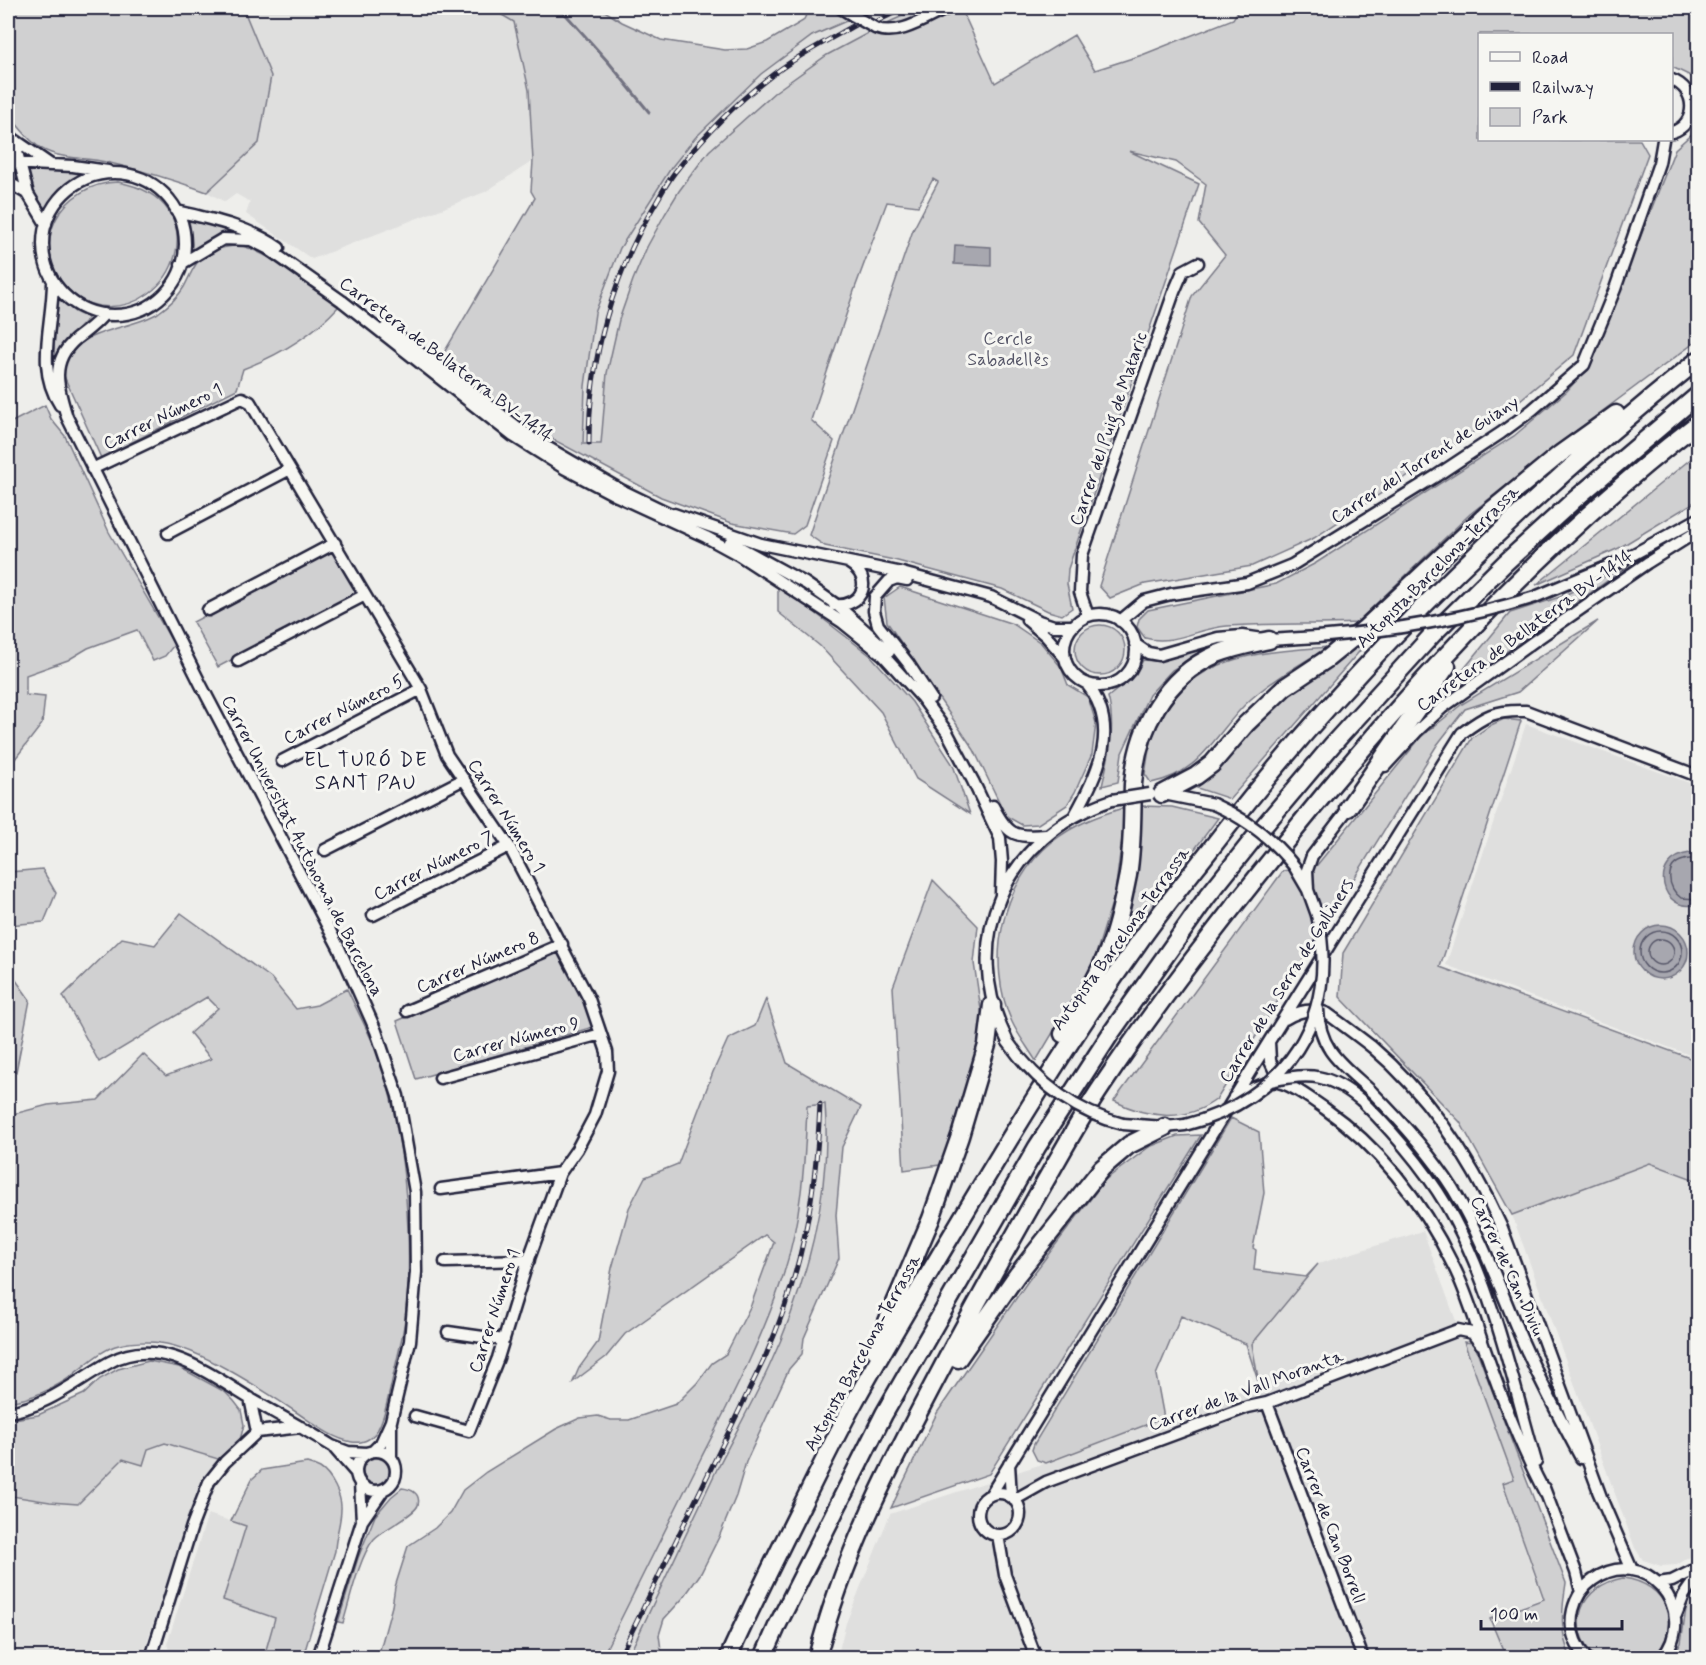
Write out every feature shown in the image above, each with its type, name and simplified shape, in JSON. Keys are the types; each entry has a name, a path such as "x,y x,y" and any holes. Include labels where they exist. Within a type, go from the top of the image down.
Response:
{"highway":[{"path":"1156,794 1196,776 1212,764 1259,711 1285,687 1327,659 1364,629 1462,536 1515,490 1648,389 1698,359"},
{"name":"Autopista Barcelona-Terrassa","path":"728,1658 748,1613 854,1402 1047,1077 1137,945 1188,877 1264,783 1352,680 1486,542 1631,414 1698,359"},
{"path":"763,1658 884,1414 1037,1147 1111,1033 1207,897 1333,744 1433,634 1505,563 1573,501 1698,395"},
{"path":"1348,808 1480,622 1514,584 1599,504 1698,423"},
{"path":"817,1658 850,1559 882,1483 987,1282 1077,1126 1189,962 1250,884 1347,767 1455,644 1480,622"},
{"path":"1047,1077 1058,1042 1100,969 1111,945 1128,872 1135,764 1146,725 1156,705 1177,680 1198,664 1217,654 1269,640"},
{"path":"854,1402 931,1219 960,1136 987,1045 992,1005"},
{"path":"913,1423 935,1396 969,1341 1003,1293 1102,1168 1129,1145 1165,1127"}],"street":[{"path":"841,8 875,28 883,31 896,31 948,8"},
{"path":"1673,81 1684,87 1690,96 1692,109 1690,117 1683,126 1673,131"},
{"path":"8,138 8,153"},
{"path":"8,138 17,152 28,194 46,224"},
{"path":"8,138 51,165"},
{"name":"Carrer del Torrent de Guiany","path":"1120,621 1144,601 1172,594 1247,583 1292,564 1436,476 1501,433 1532,410 1584,365 1615,289 1659,163 1664,141"},
{"path":"8,163 99,169 133,176 150,183 165,195 176,211 184,237 181,264 171,285 154,302 133,312 104,314 88,310 64,294 53,280 43,250 46,224 58,200 73,185 93,176 114,173"},
{"path":"8,182 28,194"},
{"name":"Carretera de Bellaterra BV-1414","path":"176,211 237,226 264,237 513,435 564,468 617,496 715,542 760,568 842,622 883,655 922,698 947,732 1004,835"},
{"name":"Carretera de Bellaterra BV-1414","path":"181,264 223,239 252,240 303,268"},
{"name":"Carrer del Puig de Mataric","path":"1088,616 1080,592 1082,555 1174,292 1183,271 1198,263"},
{"name":"Carrer Universitat Autònoma de Barcelona","path":"53,280 46,367 51,392 67,417 196,676 339,948 376,1031 398,1096 415,1192 416,1272 411,1341 391,1421 381,1443 370,1452"},
{"path":"344,299 533,439 621,490 666,511 761,544 844,560 896,577 990,602 1023,618 1046,636 1065,658"},
{"name":"Carrer Universitat Autònoma de Barcelona","path":"67,417 58,388 58,365 62,353 104,314"},
{"name":"Carrer Número 1","path":"92,470 242,398 250,402 421,689 447,755 510,846 589,999 601,1034 607,1052 608,1071 595,1115 577,1149 560,1173 529,1260 504,1341 469,1431 415,1416"},
{"path":"168,533 290,469"},
{"name":"Carretera de Bellaterra BV-1414","path":"666,511 757,555 805,583 838,606 893,656 931,698"},
{"name":"Carretera de Bellaterra BV-1414","path":"1135,644 1148,653 1159,655 1218,638 1250,636 1269,640 1372,632 1419,626 1470,615 1535,597 1621,561 1698,519"},
{"name":"Carretera de Bellaterra BV-1414","path":"1308,890 1307,870 1312,856 1348,808 1418,730 1442,708 1590,602 1698,531"},
{"name":"Carretera de Bellaterra BV-1414","path":"715,542 730,546 782,575 824,604 838,606"},
{"path":"208,610 335,543"},
{"path":"838,606 849,604 864,588 863,579 855,567 844,560"},
{"path":"896,577 991,597 1054,626 1073,626"},
{"name":"Carretera de Bellaterra BV-1414","path":"896,577 875,597 874,611 878,625 908,663 953,731 999,817 1004,835 1001,894"},
{"path":"238,661 365,595"},
{"path":"1075,815 1093,782 1103,750 1104,721 1101,705 1086,683 1068,668 1064,644 1073,626 1088,616 1098,614 1109,616 1128,628 1135,644 1132,664 1126,674 1105,686 1086,683"},
{"name":"Carrer Número 5","path":"282,761 421,689"},
{"name":"Carrer de la Serra de Galliners","path":"991,1494 1457,739 1480,719 1503,711 1526,711 1698,776"},
{"path":"325,850 464,779"},
{"path":"1156,794 1214,804 1251,823 1276,844 1294,866 1308,890 1317,915 1324,951 1318,1003 1303,1041 1276,1082 1226,1111 1185,1125 1165,1127 1123,1124 1090,1114 1045,1086 1008,1042 992,1005 987,979 990,927 1001,894 1019,863 1046,835 1075,815 1112,800 1156,794"},
{"path":"1004,835 1027,837 1046,835"},
{"name":"Carrer Número 7","path":"373,915 510,846"},
{"name":"Carrer Número 8","path":"407,1011 562,944"},
{"path":"1315,968 1318,994 1328,1014"},
{"name":"Carrer de Can Diviu","path":"1318,1003 1320,1031 1329,1050 1371,1090 1418,1141 1452,1187 1467,1213 1519,1334 1600,1497 1632,1570"},
{"path":"1282,1020 1294,1013 1308,1010 1328,1014"},
{"name":"Carrer de Can Diviu","path":"1328,1014 1372,1047 1415,1090 1437,1116 1471,1166 1502,1228 1600,1497"},
{"name":"Carrer Número 9","path":"440,1078 601,1034"},
{"path":"1269,1042 1270,1061 1276,1082"},
{"name":"Carrer de Can Diviu","path":"1234,1097 1271,1082 1297,1076 1325,1078 1345,1088 1362,1101 1411,1154 1454,1218 1472,1255 1502,1336 1545,1493"},
{"name":"Carrer de Can Diviu","path":"1276,1082 1314,1101 1348,1126 1377,1153 1411,1192 1426,1214 1454,1266 1514,1424 1545,1493 1576,1572 1581,1592"},
{"path":"441,1189 560,1173"},
{"path":"445,1262 529,1260"},
{"name":"Carrer de la Vall Moranta","path":"1013,1498 1046,1482 1248,1407 1267,1403 1458,1330 1472,1333 1485,1349"},
{"path":"448,1332 504,1341"},
{"path":"8,1412 34,1405 69,1389 110,1362 126,1355 147,1352 184,1359 333,1446 348,1452 382,1452 391,1458 396,1467 395,1475 391,1484 384,1489 362,1521 318,1658"},
{"path":"250,1398 257,1432"},
{"name":"Carrer de Can Borrell","path":"1267,1403 1363,1658"},
{"name":"Carrer Universitat Autònoma de Barcelona","path":"391,1421 391,1458"},
{"path":"151,1658 193,1524 209,1482 225,1462 257,1432 302,1427"},
{"path":"333,1446 358,1478 371,1490 384,1489"},
{"path":"362,1521 358,1461 370,1452"},
{"path":"1009,1464 1013,1498 1020,1513 1018,1524 1012,1531 998,1535 984,1529 979,1522 980,1504 991,1494 1005,1494 1013,1498"},
{"path":"998,1535 1005,1575 1036,1658"},
{"path":"1658,1583 1672,1581 1698,1568"},
{"path":"1586,1658 1576,1641 1572,1625 1574,1608 1581,1592 1592,1581 1606,1573 1632,1570 1649,1576 1670,1597 1676,1615"},
{"path":"1662,1658 1674,1638 1676,1615 1684,1595 1698,1575"}],"shaded area":[{"path":"243,8 490,8 514,22 529,90 533,161 485,192 312,259 246,214 250,202 236,194 225,202 207,192 259,143 271,76"},
{"path":"876,8 920,8 827,55 775,92 678,191 647,247 619,320 607,373 601,444 582,444 585,386 595,313 620,248 671,168 695,138 761,74 812,36"},
{"path":"1526,724 1698,786 1698,1058 1446,965"},
{"path":"826,1104 823,1184 807,1266 795,1304 769,1367 718,1467 628,1657 602,1658 741,1379 763,1330 783,1275 794,1232 802,1182 807,1105"},
{"path":"1650,1163 1698,1181 1698,1552 1677,1565 1661,1566 1643,1560 1635,1548 1512,1215"},
{"path":"1423,1231 1514,1479 1503,1484 1542,1598 1490,1619 1506,1657 837,1658 846,1623 890,1514 1045,1463 1259,1384 1248,1347 1318,1264"},
{"path":"149,1361 179,1367 225,1392 241,1410 244,1425 240,1440 218,1459 196,1493 142,1657 8,1658 8,1420 38,1415 84,1394 100,1379 118,1369"},
{"path":"208,1514 246,1526 223,1600 275,1618 264,1657 171,1657 167,1644"}],"green space":[{"path":"8,8 243,8 271,76 259,143 207,192 132,168 64,156 44,150 22,131 8,114"},
{"name":"Cercle Sabadellès","path":"490,8 600,8 622,22 661,40 725,50 747,49 767,42 803,21 810,8 876,8 812,36 761,74 695,138 671,168 620,248 595,313 585,386 583,444 601,444 607,373 619,320 647,247 679,191 709,151 775,92 827,55 920,8 961,8 995,83 1074,35 1095,70 1142,55 1233,19 1240,8 1698,8 1698,83 1697,79 1673,67 1673,33 1478,33 1478,141 1641,141 1648,154 1574,355 1514,405 1314,538 1252,566 1145,584 1110,598 1099,586 1192,296 1225,255 1199,223 1206,184 1176,162 1129,151 1199,184 1068,569 1067,584 1072,608 1062,615 1048,611 1002,589 894,560 825,546 809,535 913,230 938,182 933,179 918,206 887,202 855,288 811,420 834,441 805,525 793,534 732,523 661,497 511,417 442,356 535,198 531,191 533,161 529,90 514,22"},
{"path":"1698,125 1698,340 1573,433 1470,514 1356,623 1227,626 1166,640 1145,638 1137,627 1139,619 1148,610 1276,584 1316,563 1514,436 1567,391 1591,363 1675,149 1695,131"},
{"path":"28,168 88,172 63,188 45,208 29,189"},
{"path":"118,182 149,193 168,211 177,232 175,255 165,276 149,294 126,304 99,306 86,302 74,294 55,271 50,253 50,235 56,219 66,204 81,193 98,185"},
{"path":"189,220 241,233 214,237 190,253"},
{"path":"240,245 292,271 320,289 339,306 295,343 243,369 237,389 101,458 64,376 66,361 70,353 77,345 98,334 158,313 179,294 204,255 216,249"},
{"path":"60,300 75,312 88,318 60,348 52,371 58,301"},
{"path":"45,405 51,419 65,436 109,532 174,645 165,656 153,661 137,630 88,648 68,660 26,675 26,695 45,697 42,724 8,768 8,424"},
{"path":"1698,453 1698,500 1619,548 1536,585"},
{"path":"332,549 358,593 218,667 193,622"},
{"path":"1630,565 1440,698 1510,613 1560,597"},
{"path":"778,584 871,656 912,702 953,765 970,814 916,779 881,712 820,646 778,612"},
{"path":"900,587 1013,624 1041,643 1061,667 1068,685 1088,697 1096,723 1092,754 1067,805 1038,824 1022,825 1006,816 974,750 887,622 884,598"},
{"path":"1598,621 1518,692 1465,709 1437,745 1217,1099 1205,1107 1180,1115 1153,1114 1114,1101 1283,871 1317,865 1421,737 1462,704"},
{"path":"1095,625 1105,625 1118,632 1125,645 1125,655 1118,668 1105,675 1095,675 1086,671 1079,664 1075,655 1075,645 1079,636 1086,629"},
{"path":"1365,645 1230,799 1197,788 1219,768 1286,696 1356,648"},
{"path":"1328,647 1251,699 1207,749 1184,770 1169,778 1151,783 1145,774 1153,736 1176,696 1193,680 1212,668 1256,654"},
{"path":"1209,648 1172,670 1149,695 1122,753 1118,782 1102,786 1111,730 1108,697 1136,674 1143,660 1155,661"},
{"path":"1504,719 1521,721 1440,967 1698,1061 1698,1181 1650,1163 1512,1215 1460,1122 1340,997 1343,953 1472,738"},
{"path":"1141,806 1172,807 1218,818 1113,959"},
{"path":"1126,807 1115,893 1092,967 1036,1061 1012,1022 1004,999 999,949 1010,901 1020,879 1052,842 1078,825"},
{"path":"42,869 56,893 44,922 8,925 8,875 10,872"},
{"path":"933,880 978,926 974,963 983,1023 947,1164 904,1170 893,987"},
{"path":"181,913 271,978 296,1009 317,1005 347,989 382,1065 398,1133 406,1197 408,1291 402,1337 383,1416 375,1433 362,1442 352,1442 330,1434 248,1382 193,1352 156,1342 123,1344 113,1347 51,1388 25,1399 8,1401 8,1109 14,1114 48,1105 98,1100 143,1054 166,1076 211,1059 190,1033 218,1008 207,997 99,1062 63,996 122,938 155,945"},
{"path":"559,951 593,1027 416,1079 397,1021"},
{"path":"8,969 30,1000 16,1072 8,1069"},
{"path":"766,999 787,1063 861,1107 842,1147 836,1215 839,1258 804,1338 802,1354 789,1369 746,1462 736,1496 719,1537 701,1573 664,1619 659,1635 662,1657 628,1657 717,1469 763,1380 794,1305 805,1272 820,1205 826,1138 825,1104 807,1106 798,1213 783,1276 766,1323 735,1391 602,1657 378,1657 395,1587 408,1546 435,1528 450,1513 463,1490 486,1472 556,1429 580,1418 598,1416 611,1420 629,1420 676,1404 697,1383 712,1363 726,1354 751,1305 774,1242 765,1235 625,1334 606,1357 573,1382 579,1368 598,1342 612,1268 629,1208 645,1177 678,1164 728,1039 755,1026"},
{"path":"1231,1118 1259,1132 1264,1193 1253,1248 1256,1250 1254,1270 1306,1277 1318,1264 1252,1344 1259,1384 1246,1344 1181,1316 1156,1375 1164,1418 1046,1463 1037,1460 1032,1450 1034,1444"},
{"path":"1201,1135 989,1474 891,1508 937,1413 1028,1281 1105,1180 1149,1147 1177,1136"},
{"path":"1464,1342 1474,1343 1566,1583 1563,1631 1571,1657 1506,1657 1490,1619 1544,1599 1503,1483 1514,1479"},
{"path":"149,1361 179,1367 225,1392 241,1410 244,1425 240,1440 218,1459 165,1443 148,1449 143,1465 123,1459 78,1504 12,1496 8,1507 8,1420 38,1415 84,1394 100,1379 118,1369"},
{"path":"376,1458 385,1462 389,1471 385,1480 376,1484 367,1480 363,1471 367,1462"},
{"path":"307,1463 324,1471 340,1498 341,1515 335,1551 303,1657 264,1657 275,1618 223,1600 246,1526 231,1521 252,1479 262,1470"},
{"path":"402,1488 415,1493 419,1501 418,1505 412,1513 374,1539 359,1567 343,1623 338,1622 358,1558 375,1516"},
{"path":"1623,1578 1650,1588 1660,1597 1666,1607 1669,1619 1668,1632 1663,1645 1653,1657 1595,1657 1580,1633 1579,1621 1588,1598 1608,1582"},
{"path":"1698,1588 1698,1657 1671,1657 1681,1643 1687,1602"}],"water":[{"path":"955,245 991,247 991,266 954,264"},
{"path":"1690,853 1698,854 1698,904 1685,905 1675,902 1668,894 1664,885 1664,875 1668,865 1676,857"},
{"path":"1656,925 1666,925 1680,933 1686,942 1688,952 1686,962 1680,971 1666,979 1656,979 1639,967 1634,957 1634,947 1646,930"}],"waterway":[{"path":"560,8 649,112"}],"railway":[{"path":"875,22 905,8"},
{"path":"589,443 593,380 606,318 628,257 641,229 670,179 710,132 754,90 798,57 855,25"},
{"path":"619,1658 779,1324 798,1262 811,1201 820,1104"}],"district":[{"name":"EL TURÓ DE SANT PAU","path":"366,772"}]}
